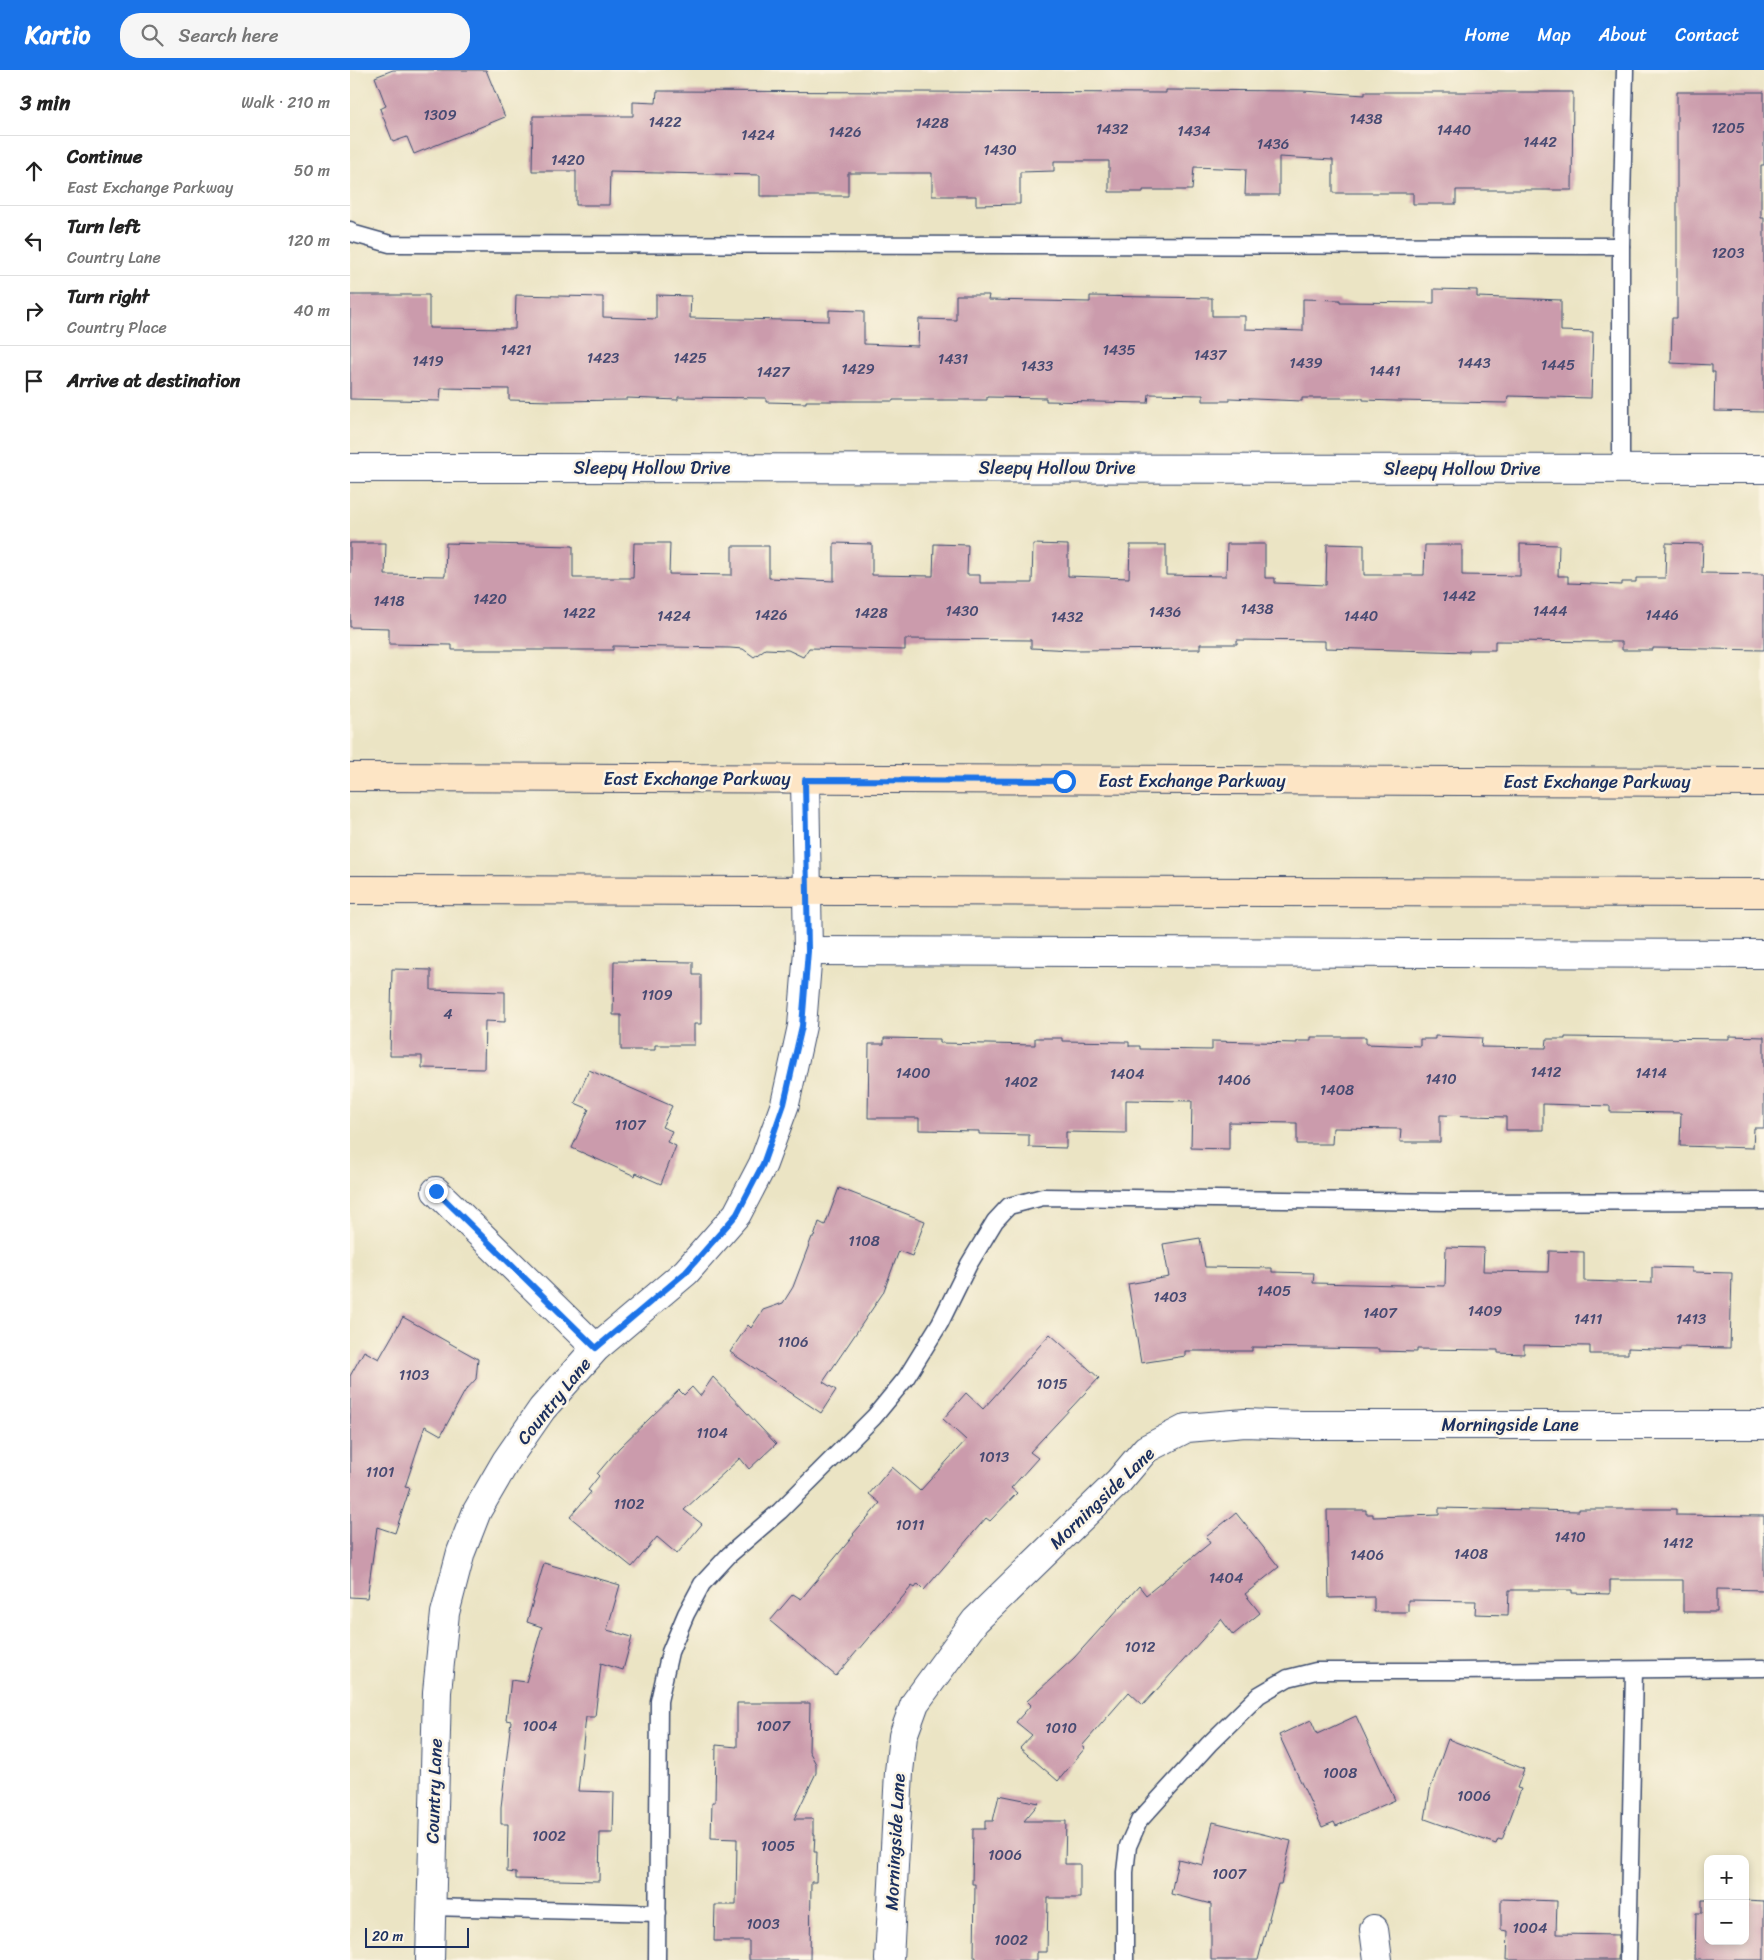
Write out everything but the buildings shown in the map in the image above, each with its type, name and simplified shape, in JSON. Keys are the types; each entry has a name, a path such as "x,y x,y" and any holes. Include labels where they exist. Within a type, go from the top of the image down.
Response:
{"main road":[{"name":"East Exchange Parkway","path":"350,777 1764,782"},
{"path":"350,890 1764,893"}],"street":[{"name":"Sleepy Hollow Drive","path":"350,468 1764,469"},
{"name":"Country Lane","path":"430,1960 437,1692 445,1613 461,1552 477,1511 506,1461 542,1410 596,1348 686,1272 737,1214 763,1164 784,1104 802,1026 808,951 805,780"},
{"path":"808,951 1764,954"},
{"path":"436,1191 596,1348"},
{"name":"Morningside Lane","path":"889,1960 899,1772 903,1736 915,1703 975,1621 1119,1482 1146,1449 1187,1428 1245,1423 1302,1425 1764,1425"},
{"path":"1374,1929 1378,1960"}],"lane":[{"path":"1621,469 1621,246 1624,70"},
{"path":"350,230 351,233 390,244 1621,246"},
{"path":"657,1960 659,1701 670,1652 686,1614 702,1584 729,1555 780,1511 862,1430 906,1378 940,1322 969,1264 995,1221 1009,1206 1043,1197 1452,1202 1764,1201"},
{"path":"1125,1960 1125,1872 1128,1846 1139,1820 1209,1744 1259,1695 1288,1678 1316,1671 1764,1668"},
{"path":"1628,1960 1634,1670"},
{"path":"430,1907 658,1913"}],"route":[{"path":"436,1191 596,1348 686,1272 737,1214 763,1164 784,1104 802,1026 808,951 805,780 1064,781"}]}
